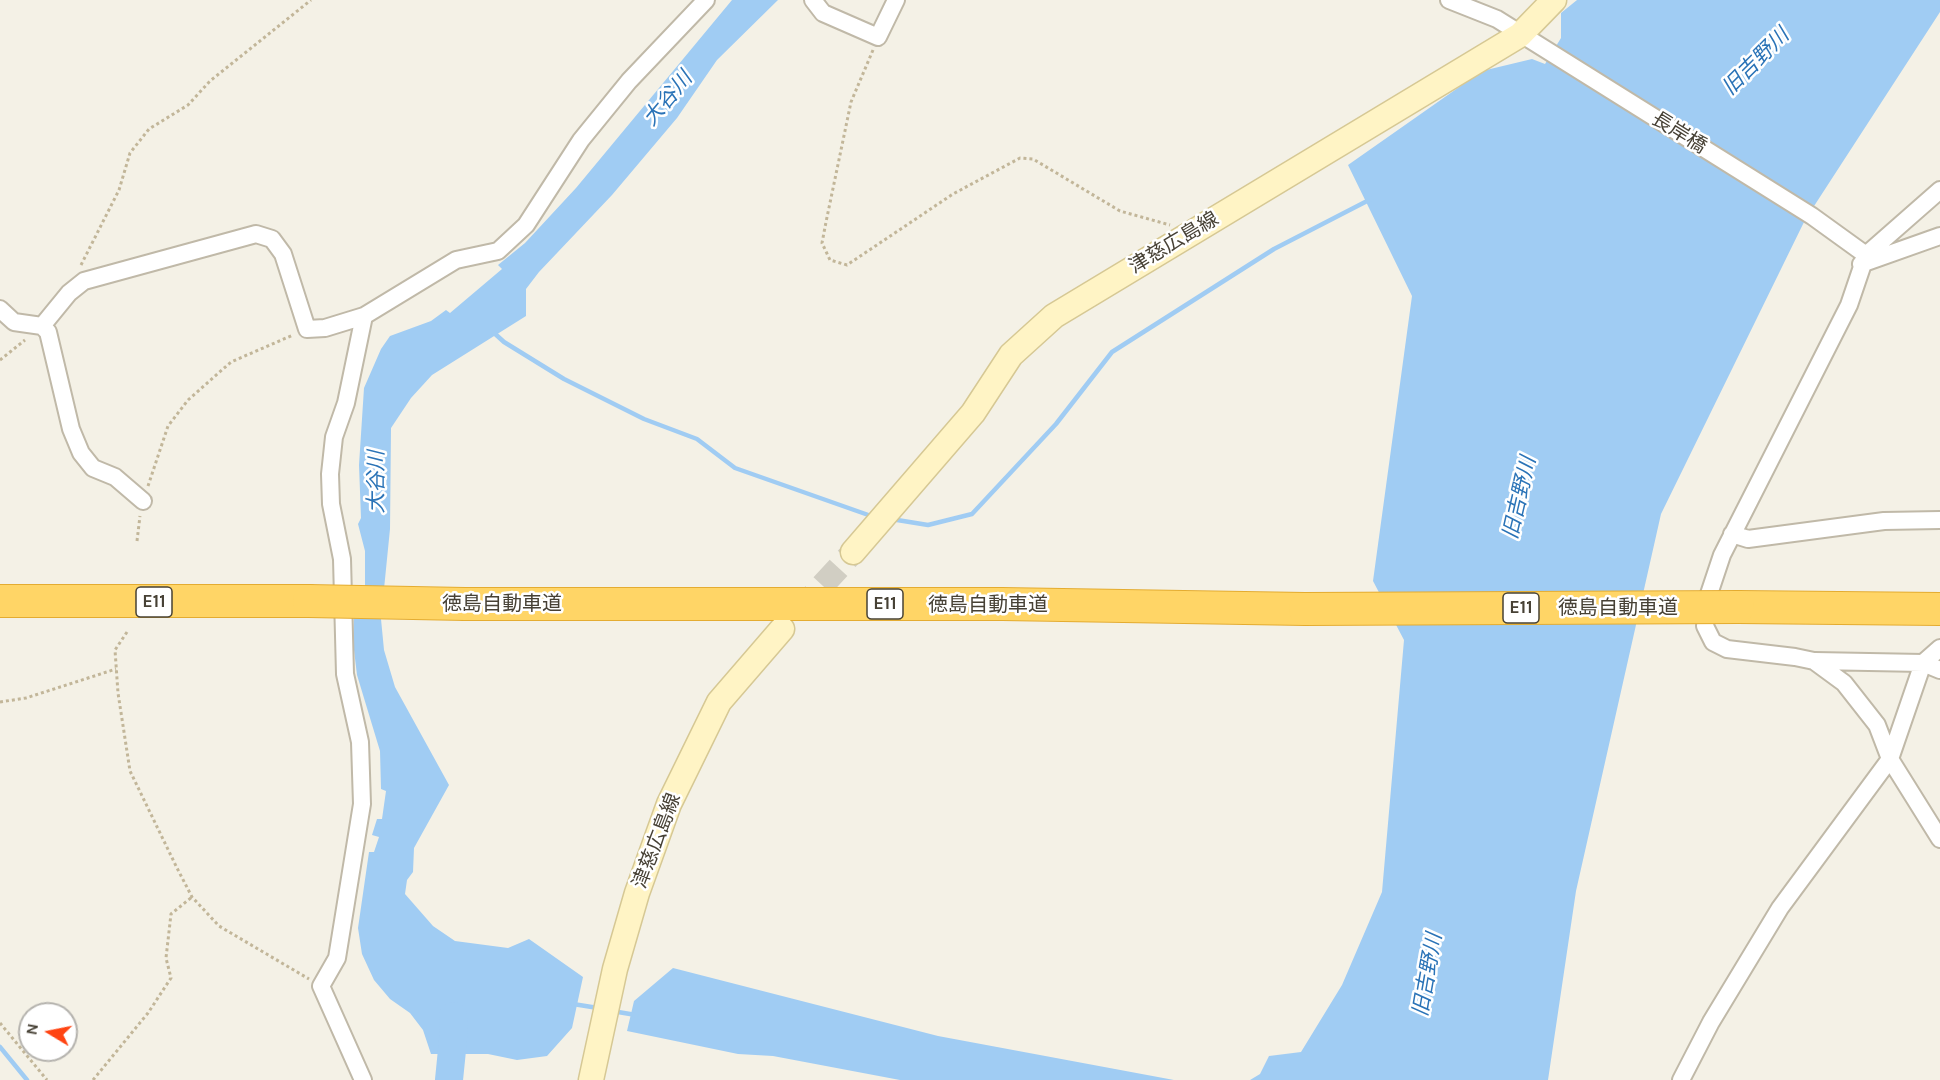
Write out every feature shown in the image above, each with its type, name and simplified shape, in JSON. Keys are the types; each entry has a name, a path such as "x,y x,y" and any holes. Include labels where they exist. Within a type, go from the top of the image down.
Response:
{"highway":[{"path":"1752,607 1940,597"},
{"name":"徳島自動車道","path":"0,601 1002,604 1305,609 1752,607 1940,609"}],"main road":[{"name":"津慈広島線","path":"853,552 973,413 1011,355 1054,316 1520,35 1554,0"},
{"name":"津慈広島線","path":"591,1080 615,969 637,893 669,804 719,702 782,629"}],"street":[{"path":"42,326 69,293 84,281 256,234 272,240 284,254 307,329 325,328 364,316 456,260 498,251 526,225 581,140 615,98 706,0"},
{"path":"813,0 823,13 878,37 896,0"},
{"name":"長岸橋","path":"1449,0 1497,19 1812,216 1864,259"},
{"path":"1940,190 1864,259 1849,305 1722,555 1709,594 1705,626 1713,642 1727,649 1814,661 1923,663 1940,670"},
{"path":"1864,259 1940,236"},
{"path":"0,309 14,322 42,326 48,332 71,429 81,453 93,468 115,477 143,501"},
{"path":"363,1080 321,986 337,958 362,804 360,742 345,674 342,559 331,504 330,474 334,437 346,402 364,316"},
{"path":"1732,534 1748,539 1884,521 1940,520"},
{"path":"1681,1080 1712,1022 1780,908 1890,759 1923,663 1940,648"},
{"path":"1814,661 1844,683 1877,725 1890,759 1940,839"}],"path":[{"path":"84,281 80,266 119,190 130,153 149,129 188,105 210,81 311,0"},
{"path":"878,37 849,112 822,243 830,260 847,264 952,194 1020,158 1033,159 1120,211 1194,231"},
{"path":"0,360 42,326"},
{"path":"137,541 143,501 168,426 188,400 214,380 231,362 307,329"},
{"path":"127,632 115,650 130,771 192,897 227,932 321,986"},
{"path":"0,702 26,698 116,669"},
{"path":"93,1080 148,1013 171,978 166,958 171,914 192,897"},
{"path":"0,1023 47,1080"}],"water":[{"path":"732,0 778,0 717,60 677,118 612,195 539,272 526,289 526,316 432,375 411,398 391,428 390,529 381,619 384,650 395,687 449,785 414,848 413,872 407,880 405,894 433,926 455,941 508,948 529,939 583,977 572,1028 547,1056 517,1060 488,1054 431,1054 423,1030 410,1013 390,999 374,980 362,954 358,928 369,852 374,852 379,837 372,835 377,819 382,819 386,791 381,789 380,751 357,675 353,642 354,616 361,616 365,585 365,551 358,524 361,518 359,465 364,388 381,349 390,336 431,321 446,310 450,313 502,269 498,265 525,243 576,188"},
{"name":"旧吉野川","path":"1577,0 1940,0 1940,12 1805,220 1661,514 1576,891 1548,1080 1250,1080 1260,1074 1269,1056 1301,1052 1342,985 1382,892 1404,640 1373,581 1412,296 1348,165 1482,71 1532,59 1545,64 1561,38 1561,13"},
{"path":"673,968 938,1036 1174,1080 900,1080 773,1056 738,1054 627,1031 634,1001"}],"waterway":[{"path":"891,519 928,525 972,514 1056,424 1112,352 1274,249 1371,199"},
{"path":"493,332 504,342 564,379 644,419 697,439 735,468 874,517"},
{"path":"573,1004 598,1008"},
{"path":"612,1011 636,1015"},
{"name":"大谷川","path":"449,1080 454,1030 453,1016"},
{"path":"0,1047 27,1080"}],"tunnel":[{"path":"798,612 853,552"}]}
